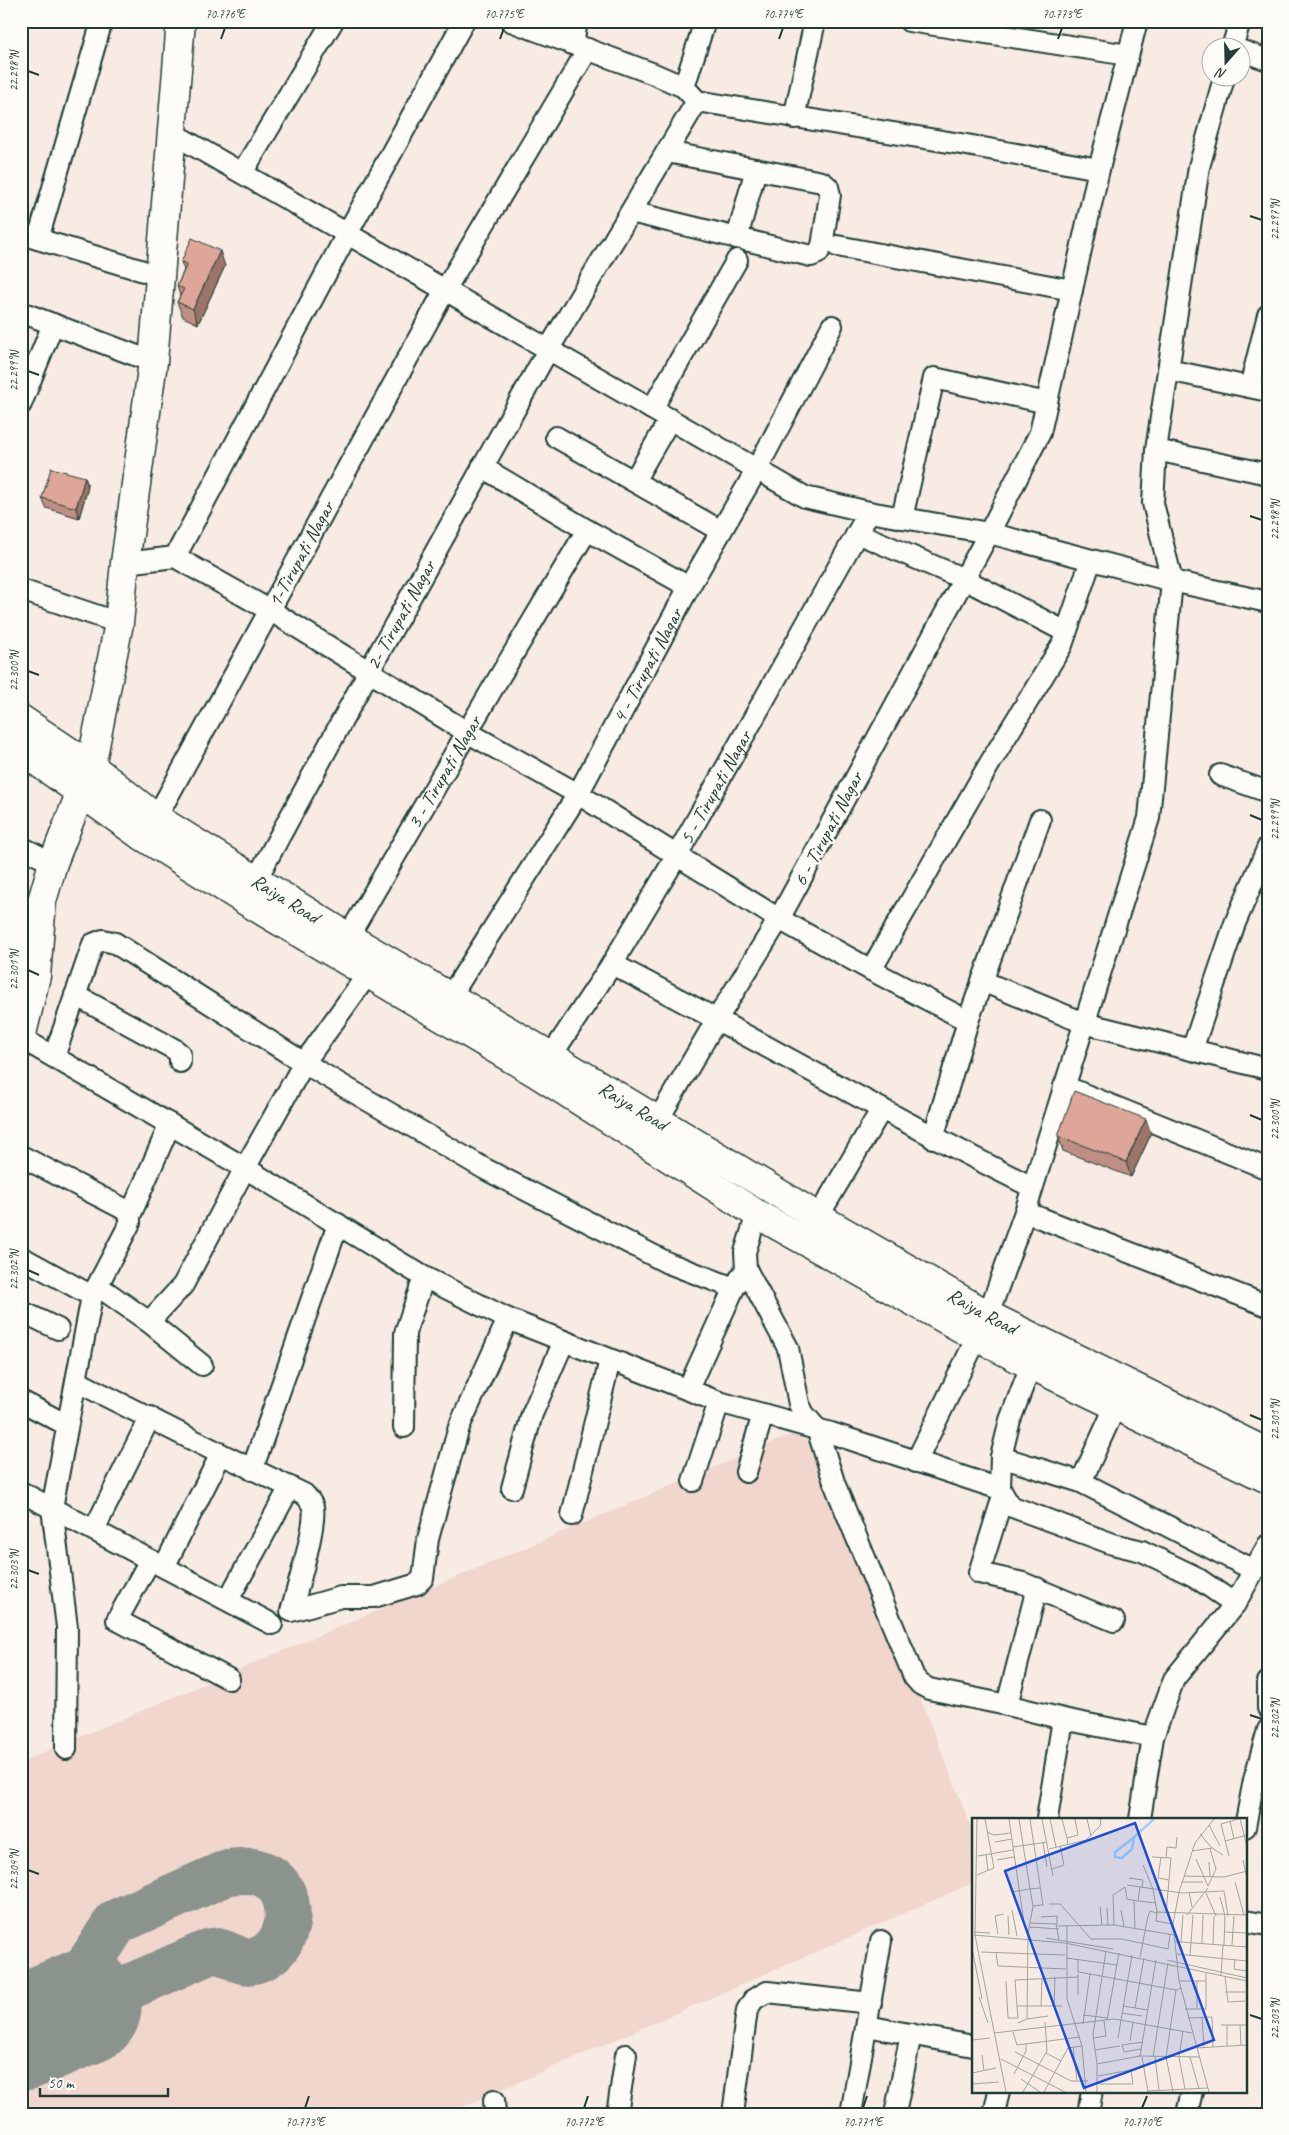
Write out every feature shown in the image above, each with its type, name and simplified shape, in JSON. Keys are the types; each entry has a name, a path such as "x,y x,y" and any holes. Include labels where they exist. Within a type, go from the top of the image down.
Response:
{"street":[{"path":"102,21 30,237 160,276"},
{"path":"181,21 153,362 119,623 91,766 53,863 42,902 28,974 21,1038 170,1124 424,1277 508,1319 719,1402 818,1429 1001,1492 1010,1506 1113,1544 1142,1551 1194,1576 1235,1604"},
{"path":"242,173 333,21"},
{"path":"176,557 347,234 464,21"},
{"path":"511,21 580,47 690,94 794,118 967,144 1099,169"},
{"path":"577,21 580,47"},
{"name":"2- Tirupati Nagar","path":"256,880 482,467 548,350 666,152 690,94 704,21"},
{"path":"794,118 815,21"},
{"path":"909,21 1128,55"},
{"name":"6 - Tirupati Nagar","path":"658,1120 717,1019 779,919 989,533 1040,433 1099,169 1137,21"},
{"path":"1235,38 1240,21"},
{"name":"1-Tirupati Nagar","path":"156,818 580,47"},
{"path":"1252,55 1268,60"},
{"path":"916,1462 983,1326 1025,1212 1149,818 1172,581 1153,503 1156,450 1199,167 1221,88"},
{"path":"172,133 805,497 869,512 989,533 1172,581 1268,602"},
{"path":"631,212 811,256 818,253 822,246 830,195 828,186 822,182 666,152"},
{"path":"737,238 756,169"},
{"path":"837,246 1072,290"},
{"path":"652,410 737,260"},
{"path":"21,312 153,362"},
{"path":"1168,370 1259,389 1268,315"},
{"path":"21,404 53,324"},
{"name":"4 - Tirupati Nagar","path":"450,997 578,794 832,326"},
{"path":"902,518 934,378 1047,403"},
{"path":"634,481 670,419"},
{"path":"556,437 721,531"},
{"path":"1156,450 1268,474"},
{"path":"482,467 587,530 689,587"},
{"name":"5 - Tirupati Nagar","path":"551,1056 612,964 676,856 869,512"},
{"name":"3 - Tirupati Nagar","path":"348,937 587,530"},
{"path":"857,533 964,579 1066,632"},
{"path":"126,563 176,557 270,611 467,732 578,794 779,919 968,1021"},
{"path":"871,970 990,763 1062,645 1091,560"},
{"path":"21,590 119,623"},
{"name":"Raiya Road","path":"21,719 91,766 156,818 348,937 374,965 450,997 818,1217 983,1326 1031,1365 1268,1479"},
{"name":"Raiya Road","path":"21,750 179,859 374,965 536,1073 757,1214 983,1326 1268,1453"},
{"path":"1220,775 1268,792"},
{"path":"933,1138 968,1021 1040,820"},
{"path":"1192,1050 1235,923 1268,846"},
{"path":"21,847 53,863"},
{"path":"54,1057 93,944 102,940 115,943 304,1063 485,1169 668,1263 734,1288"},
{"path":"612,964 717,1019 933,1138 1032,1187"},
{"path":"149,1322 183,1285 244,1168 304,1063 374,965"},
{"path":"982,981 1084,1023 1268,1069"},
{"path":"75,995 174,1049 180,1054 180,1062"},
{"path":"1064,1086 1268,1168"},
{"path":"818,1217 881,1110"},
{"path":"66,1748 67,1627 52,1508 95,1291 130,1223 130,1216 170,1124"},
{"path":"21,1156 126,1210 130,1216"},
{"path":"1025,1212 1268,1306"},
{"path":"757,1214 745,1252 746,1269 788,1348 799,1404 804,1414 818,1429 835,1485 914,1677 920,1684 929,1689 1153,1737"},
{"path":"252,1470 338,1224"},
{"path":"21,1257 95,1291 149,1322 202,1365"},
{"path":"688,1389 734,1288 746,1269"},
{"path":"404,1427 405,1334 424,1277"},
{"path":"21,1311 58,1329"},
{"path":"76,1381 252,1470 304,1494 310,1500 313,1508 311,1531 291,1611 341,1598 374,1597 418,1584 423,1578 428,1540 459,1427 508,1319"},
{"path":"512,1488 532,1414 564,1341"},
{"path":"572,1515 610,1360"},
{"path":"1031,1365 1010,1420 1001,1457 1001,1492 979,1573 1023,1583 1114,1621"},
{"path":"21,1400 67,1425"},
{"path":"693,1481 719,1402"},
{"path":"1081,1482 1116,1405"},
{"path":"746,1472 763,1414"},
{"path":"94,1530 150,1417"},
{"path":"221,1454 157,1563 117,1620 229,1679"},
{"path":"1001,1457 1081,1482 1254,1570"},
{"path":"228,1600 290,1488"},
{"path":"21,1492 272,1624"},
{"path":"1140,1818 1153,1737 1174,1680 1235,1604 1268,1545"},
{"path":"1007,1705 1036,1588"},
{"path":"1268,1682 1266,1699 1268,1708"},
{"path":"1047,1818 1063,1719"},
{"path":"1246,1822 1254,1780 1268,1730"},
{"path":"1246,1921 1268,1925"},
{"path":"851,2114 881,1941"},
{"path":"733,2114 747,2010 754,1999 767,1992 871,2003"},
{"path":"867,2026 972,2046"},
{"path":"895,2114 911,2034"},
{"path":"617,2114 626,2055"},
{"path":"994,2114 999,2092"},
{"path":"1088,2114 1092,2092"},
{"path":"1187,2114 1192,2092"}],"shaded area":[{"path":"812,1426 972,1828 972,1883 446,2114 21,2114 21,1762"}],"building":[{"path":"192,238 220,251 193,309 177,302 184,289 177,286 187,264 181,262"},
{"path":"51,468 85,477 76,508 42,498"},
{"path":"1074,1091 1146,1119 1126,1162 1058,1136"}],"taxiway":[{"path":"53,2020 116,1922 228,1872 259,1872 275,1882 283,1893 287,1906 287,1920 284,1933 277,1945 267,1955 248,1962 222,1952 211,1951 84,2007"}],"runway":[{"path":"21,2033 84,2007"}]}
